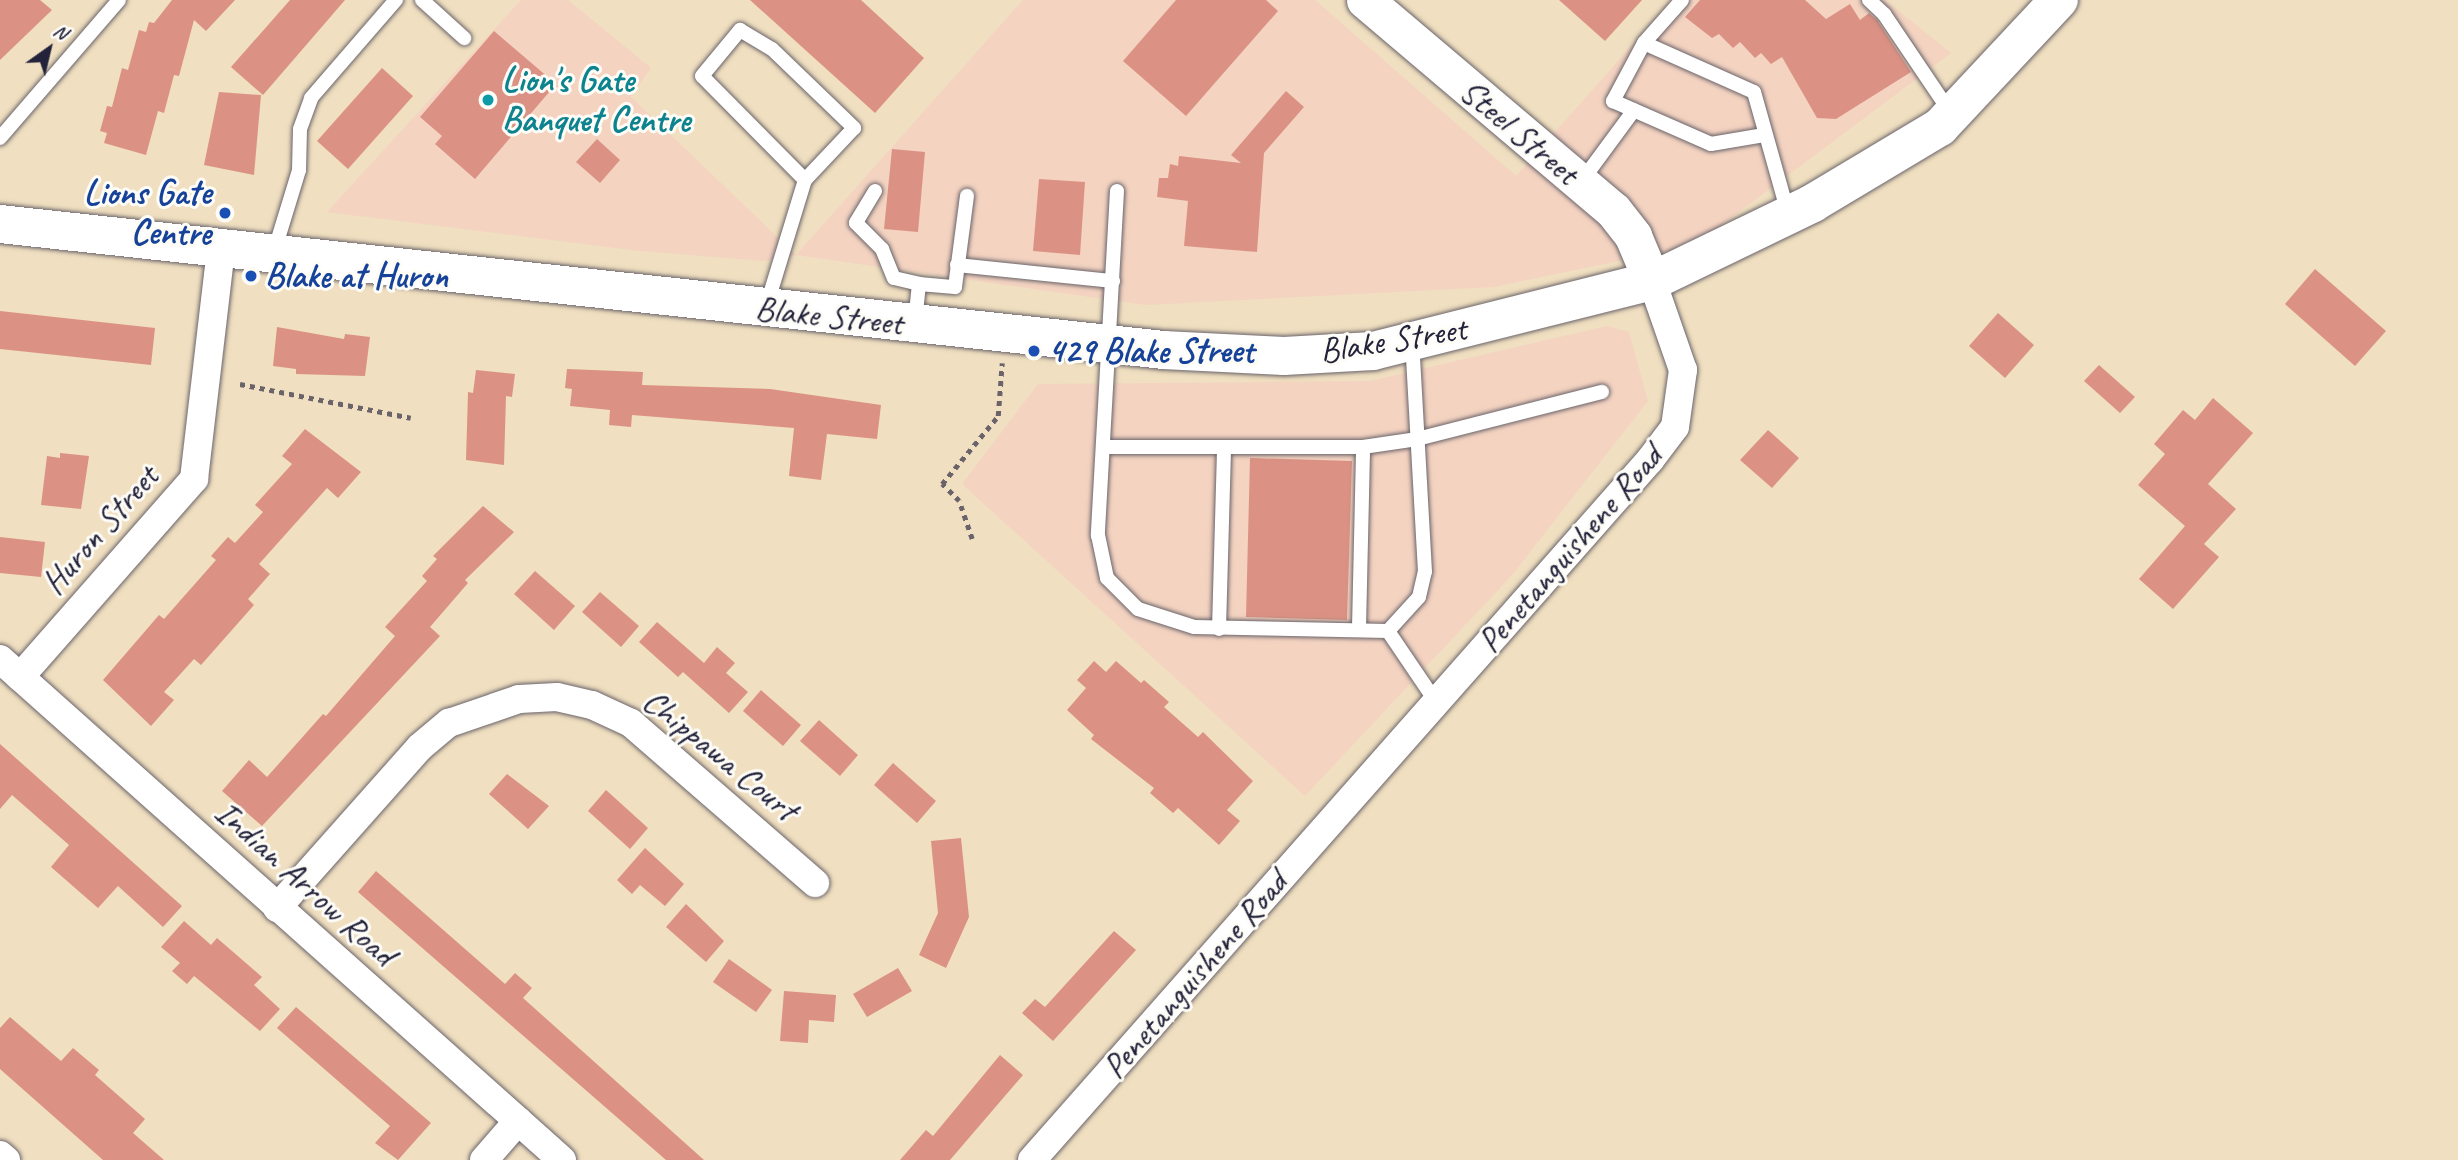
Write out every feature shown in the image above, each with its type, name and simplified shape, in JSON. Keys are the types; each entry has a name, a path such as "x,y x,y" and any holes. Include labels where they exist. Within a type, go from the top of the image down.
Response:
{"main road":[{"path":"1652,281 1789,215 1875,169 1951,115 2059,0"},
{"name":"Blake Street","path":"0,224 1109,345 1284,356 1373,351 1652,281"}],"street":[{"name":"Steel Street","path":"1365,0 1624,222 1652,281"},
{"name":"Huron Street","path":"10,668 194,479 220,249"},
{"name":"Penetanguishene Road","path":"1032,1160 1675,426 1681,410 1683,370 1652,281"},
{"name":"Indian Arrow Road","path":"10,668 562,1160"},
{"name":"Chippawa Court","path":"277,908 420,747 449,723 519,699 557,697 592,705 631,723 815,883"},
{"path":"484,1160 518,1121"},
{"path":"0,1155 6,1160"}],"lane":[{"path":"0,138 119,0"},
{"path":"274,254 299,170 300,128 311,98 396,0"},
{"path":"422,0 464,38"},
{"path":"1682,0 1644,43 1613,101 1712,144 1764,135"},
{"path":"1869,0 1884,14 1951,115"},
{"path":"765,309 805,180 854,128 772,49 740,30 702,76 805,180"},
{"path":"1644,43 1754,92 1764,135 1789,215"},
{"path":"1580,183 1634,110"},
{"path":"875,191 856,223 882,249 894,278 919,284 955,287 967,197"},
{"path":"1117,191 1105,447 1098,534 1107,578 1138,609 1194,627 1359,628 1388,631"},
{"path":"957,265 1114,281"},
{"path":"915,324 919,284"},
{"path":"1388,631 1419,597 1425,572 1412,342"},
{"path":"1105,447 1363,447 1417,439 1602,392"},
{"path":"1219,629 1224,447"},
{"path":"1359,628 1363,447"},
{"path":"1388,631 1436,702"}],"path":[{"path":"972,539 959,501 942,484 998,416 1004,334"},
{"path":"240,384 411,418"}],"shaded area":[{"path":"521,0 568,0 651,68 631,97 796,255 764,261 640,251 327,212"},
{"path":"1023,0 1315,0 1516,176 1672,0 1885,0 1951,53 1695,245 1494,287 1146,305 796,255"},
{"path":"1607,326 1629,332 1648,401 1512,575 1305,796 962,484 1038,384 1370,381"}],"building":[{"path":"0,0 40,0 52,10 0,60"},
{"path":"172,0 235,0 206,31 194,20 179,76 174,75 164,113 158,111 146,155 104,143 107,133 100,131 107,106 112,107 122,68 128,70 139,30 146,32 149,22 154,23"},
{"path":"290,0 345,0 263,95 231,67"},
{"path":"750,0 861,0 924,58 875,113"},
{"path":"1176,0 1266,0 1278,11 1186,116 1123,61"},
{"path":"1559,0 1642,0 1605,41"},
{"path":"1700,0 1805,0 1826,19 1850,4 1860,20 1869,13 1877,20 1911,72 1836,119 1817,118 1782,57 1771,64 1761,53 1755,58 1740,42 1733,48 1719,34 1712,38 1685,17"},
{"name":"Lion's Gate Banquet Centre","path":"494,31 556,84 475,179 435,144 442,136 420,117"},
{"path":"382,68 413,96 348,169 317,141"},
{"path":"1286,91 1304,107 1264,153 1257,252 1184,246 1188,201 1157,197 1159,178 1168,178 1170,164 1178,166 1179,156 1241,163 1231,155"},
{"path":"219,92 261,95 254,175 204,165"},
{"path":"597,139 620,160 600,183 576,162"},
{"path":"892,149 925,152 918,232 884,229"},
{"path":"1039,179 1085,182 1080,255 1033,251"},
{"path":"2315,269 2386,331 2355,366 2285,304"},
{"path":"0,311 155,328 151,365 0,349"},
{"path":"1998,313 2034,345 2005,378 1969,346"},
{"path":"277,327 344,339 345,334 370,337 365,376 296,374 296,369 273,366"},
{"path":"2099,365 2135,397 2120,413 2084,381"},
{"path":"567,369 643,372 642,385 770,389 881,405 877,439 827,434 821,480 789,476 794,428 632,415 631,427 609,425 610,410 570,406 572,389 565,388"},
{"path":"476,370 515,374 512,397 506,396 504,465 466,460 468,392 473,393"},
{"path":"2213,398 2253,433 2208,484 2236,509 2204,544 2219,557 2173,609 2139,579 2185,526 2138,485 2165,454 2154,444 2183,410 2195,420"},
{"path":"305,429 361,472 338,498 327,488 259,564 270,574 248,599 254,605 201,665 194,659 164,692 174,700 151,726 103,680 159,615 164,619 216,560 211,556 228,537 235,543 263,512 255,505 292,464 282,456"},
{"path":"1768,430 1799,458 1772,488 1740,460"},
{"path":"60,453 89,456 81,509 41,505 47,456 60,458"},
{"path":"1250,458 1352,461 1347,620 1246,617"},
{"path":"483,506 514,532 465,580 468,583 430,627 440,636 262,826 222,791 249,760 267,777 323,714 326,716 395,636 385,627 427,581 422,576 437,559 433,556"},
{"path":"0,537 45,542 41,577 0,573"},
{"path":"535,571 575,606 554,630 514,594"},
{"path":"600,592 639,626 621,647 582,612"},
{"path":"657,622 704,663 717,647 735,663 726,673 748,692 729,713 683,672 678,677 639,642"},
{"path":"1094,661 1106,672 1116,661 1141,683 1144,680 1169,702 1164,707 1198,737 1203,732 1253,781 1227,810 1240,821 1219,845 1178,808 1173,813 1150,793 1154,788 1091,739 1094,735 1067,710 1086,688 1077,680"},
{"path":"761,690 801,725 783,746 743,711"},
{"path":"819,720 858,755 840,776 800,741"},
{"path":"0,744 182,906 163,927 118,886 98,908 51,867 69,845 12,795 0,809"},
{"path":"893,763 936,801 917,823 874,785"},
{"path":"507,774 549,806 528,829 489,794"},
{"path":"606,790 648,828 630,849 588,811"},
{"path":"961,838 969,917 946,968 919,955 938,913 931,841"},
{"path":"645,848 684,884 665,906 640,885 632,894 617,880"},
{"path":"376,871 505,984 515,973 532,988 523,998 704,1160 666,1160 358,892"},
{"path":"686,904 724,941 706,962 666,927"},
{"path":"184,921 211,945 217,938 262,977 254,985 280,1009 260,1031 194,976 187,984 172,971 180,963 161,947"},
{"path":"1114,931 1136,950 1053,1041 1022,1013 1035,999 1045,1007"},
{"path":"729,959 772,990 756,1012 713,982"},
{"path":"898,968 912,991 867,1017 853,994"},
{"path":"784,991 836,995 834,1022 809,1020 808,1043 780,1041"},
{"path":"296,1007 431,1123 398,1160 375,1143 390,1126 277,1028"},
{"path":"10,1017 61,1061 73,1048 99,1070 95,1075 145,1119 133,1133 164,1160 103,1160 0,1069 0,1028"},
{"path":"1000,1055 1023,1075 950,1160 900,1160 926,1130 933,1136"}],"place":[{"name":"Lion's Gate Banquet Centre","path":"488,100"},
{"name":"Lions Gate Centre","path":"225,213"},
{"name":"Blake at Huron","path":"251,276"},
{"name":"429 Blake Street","path":"1034,351"}]}
